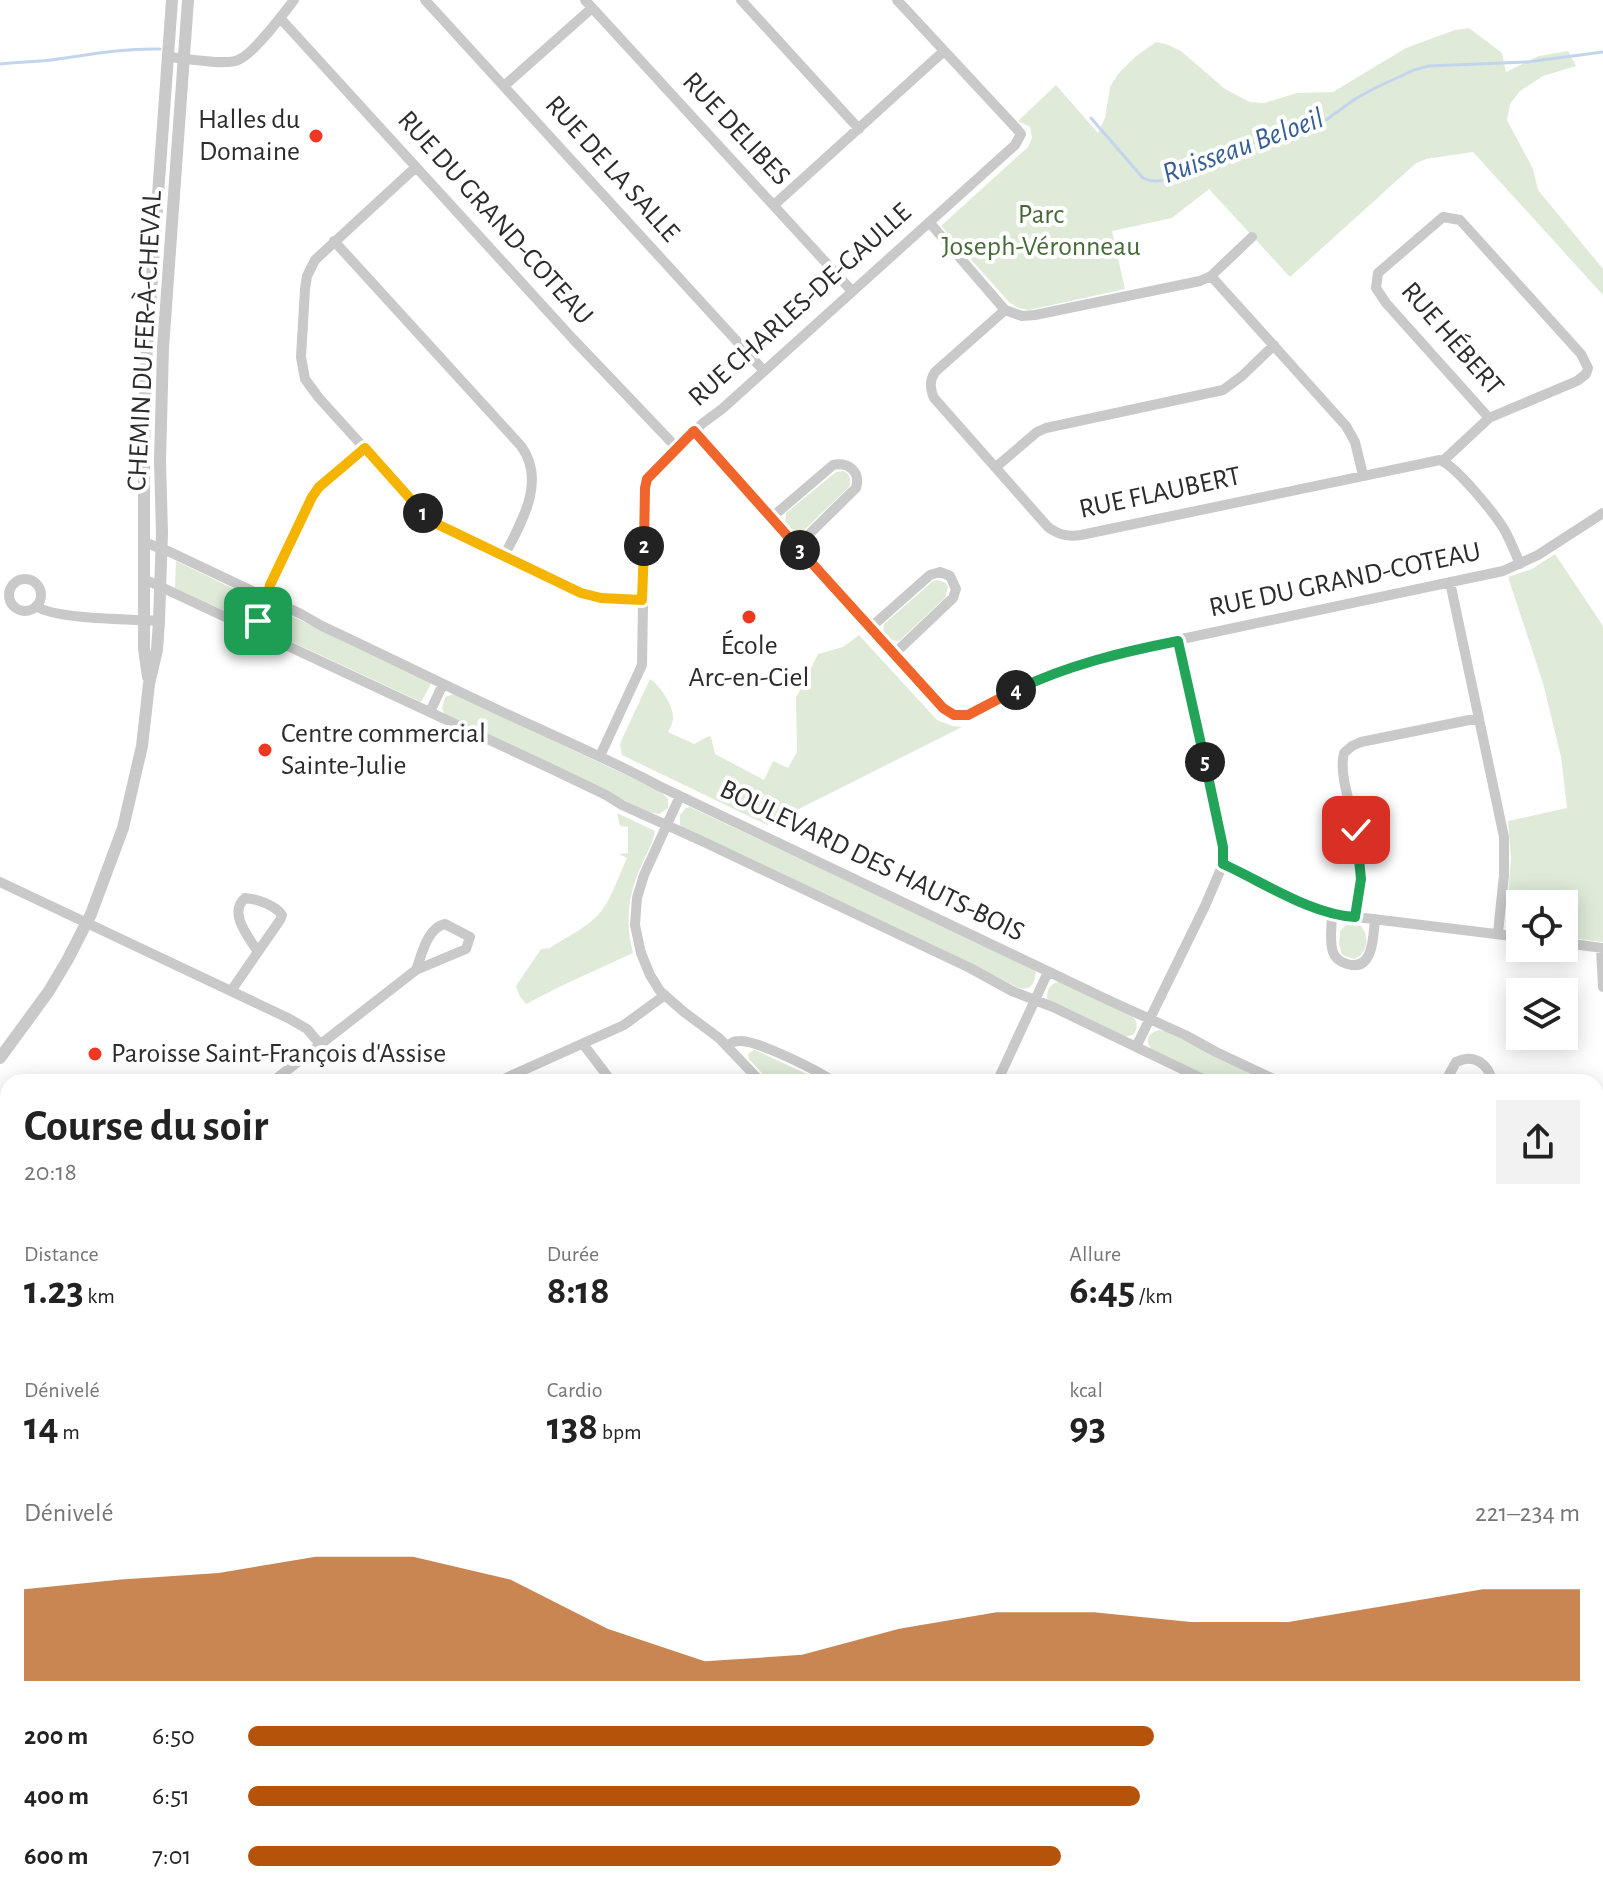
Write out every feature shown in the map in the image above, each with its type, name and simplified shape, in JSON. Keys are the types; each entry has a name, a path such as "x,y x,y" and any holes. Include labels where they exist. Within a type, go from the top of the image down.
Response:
{"street":[{"name":"CHEMIN DU FER-À-CHEVAL","path":"149,684 144,649 144,453 148,334 172,0"},
{"name":"CHEMIN DU FER-À-CHEVAL","path":"0,1058 49,991 86,923 110,867 130,802 144,738 159,621 163,348 188,0"},
{"path":"168,57 237,61 251,51 294,0"},
{"name":"RUE DE LA SALLE","path":"425,0 764,371"},
{"path":"741,0 859,129"},
{"path":"774,205 944,51 897,0"},
{"path":"504,86 589,4"},
{"name":"RUE DELIBES","path":"589,4 852,291"},
{"name":"RUE DU GRAND-COTEAU","path":"280,18 573,339 677,448"},
{"name":"RUE CHARLES-DE-GAULLE","path":"600,756 641,669 646,483 650,474 1020,138 1021,134 1016,128 944,51"},
{"path":"167,78 172,93 173,124 180,127"},
{"path":"416,167 334,241 315,260 307,276 301,368 308,385 430,520 590,597 642,600"},
{"name":"RUE HÉBERT","path":"1444,460 1489,418 1577,381 1588,372 1588,368 1581,354 1460,220 1443,217 1378,273 1376,285 1379,295 1489,418"},
{"path":"929,222 1005,310 1022,316 1190,283 1211,276 1252,237"},
{"path":"334,241 528,456 531,469 530,502 504,556"},
{"path":"1211,276 1346,426 1355,442 1363,475"},
{"name":"RUE FLAUBERT","path":"1005,310 935,372 930,385 934,398 1048,527 1061,535 1070,536 1444,460"},
{"path":"996,467 1041,430 1223,390 1274,345"},
{"name":"RUE DU GRAND-COTEAU","path":"694,431 943,708 960,716 977,712 1051,673 1114,654 1503,571 1538,555 1603,513"},
{"path":"254,630 265,608 270,585 319,487 365,448"},
{"path":"1444,460 1500,524 1520,564"},
{"path":"771,518 830,467 842,464 852,468 858,477 856,488 797,546"},
{"name":"BOULEVARD DES HAUTS-BOIS","path":"144,542 600,756 1264,1074"},
{"path":"870,628 930,575 940,572 950,576 956,589 951,601 894,654"},
{"name":"BOULEVARD DES HAUTS-BOIS","path":"144,579 1192,1074"},
{"path":"1450,582 1505,846 1498,933"},
{"path":"36,606 50,613 159,621"},
{"path":"1136,1047 1223,864 1220,832 1178,641"},
{"path":"430,712 443,684"},
{"path":"1355,917 1361,865 1342,768 1344,753 1361,742 1479,718"},
{"path":"680,796 642,881 635,920 638,943 654,983 728,1046 754,1074"},
{"path":"1223,864 1332,914 1506,934"},
{"path":"0,882 303,1026 320,1044"},
{"path":"231,991 258,952 280,920 282,913 265,903 245,898 240,903 238,914 258,952"},
{"path":"1332,914 1332,951 1340,961 1349,965 1362,963 1371,953 1375,919"},
{"path":"282,1074 416,970 463,951 470,937 445,924 437,926 430,934 416,970"},
{"path":"1578,945 1602,948 1603,987"},
{"path":"1001,1074 1048,972"},
{"path":"515,1074 628,1023 665,995"},
{"path":"728,1046 739,1041 760,1046 821,1074"},
{"path":"583,1044 606,1074"},
{"path":"1449,1074 1459,1060 1468,1058 1484,1064 1490,1074"}],"green space":[{"name":"Parc Joseph-Véronneau","path":"1469,28 1502,53 1506,72 1539,56 1568,51 1576,66 1543,76 1520,91 1510,104 1507,120 1533,169 1538,190 1603,269 1603,295 1473,152 1426,159 1415,164 1290,277 1209,189 1172,218 1112,231 1125,289 1029,310 1009,302 942,227 1028,147 1032,138 1030,127 1018,121 1056,85 1098,133 1105,118 1110,87 1118,74 1156,42 1181,51 1225,89 1250,102 1264,103 1297,93 1333,92 1406,48"},
{"path":"843,471 850,478 849,487 803,531 798,534 792,531 785,522 786,513 836,472"},
{"path":"1555,554 1603,626 1603,942 1578,939 1578,890 1508,890 1511,858 1508,821 1567,808 1561,757 1543,683 1508,577 1532,569"},
{"path":"176,561 253,598 257,607 252,616 236,616 175,588"},
{"path":"937,580 946,583 945,598 899,641 889,640 883,631 884,624"},
{"path":"281,611 429,682 431,684 421,702 273,633 268,619 274,612"},
{"path":"859,635 937,720 962,727 767,825 622,755 620,744 650,679 662,691 672,709 673,720 668,732 694,744 711,737 715,754 764,780 773,761 788,768 797,752 796,698 818,654 843,647"},
{"path":"454,694 660,791 668,799 668,808 659,814 649,812 448,717 442,708 445,697"},
{"path":"690,807 1034,969 1033,984 1025,989 1017,987 685,829 680,825 680,815"},
{"path":"617,813 655,831 631,898 629,931 633,953 526,1004 516,986 541,949 550,948 592,921 613,891 627,858 619,854 628,853 628,827 620,826"},
{"path":"1346,925 1361,926 1366,935 1365,949 1354,959 1342,955 1339,944 1340,931"},
{"path":"1057,982 1132,1016 1136,1023 1135,1033 1123,1037 1049,1001 1048,990"},
{"path":"1165,1031 1255,1074 1200,1074 1153,1051 1148,1044 1152,1033"},
{"path":"754,1050 806,1074 763,1074 748,1054"}],"waterway":[{"path":"0,64 160,49"},
{"name":"Ruisseau Beloeil","path":"1091,118 1143,178 1161,181 1288,128 1326,120 1355,99 1414,70 1429,66 1527,62 1603,52"}],"place":[{"name":"Halles du Domaine","path":"316,136"},
{"name":"École Arc-en-Ciel","path":"749,617"},
{"name":"Centre commercial Sainte-Julie","path":"265,750"},
{"name":"Paroisse Saint-François d'Assise","path":"95,1054"}],"route":[{"path":"258,621 265,608 270,585 312,497 319,487 365,448 425,515 437,524 590,597 642,600 646,481 694,431 832,587 950,713 960,716 977,712 1051,673 1082,663 1178,641 1220,832 1223,864 1332,914 1355,917 1361,879 1356,830"}]}
